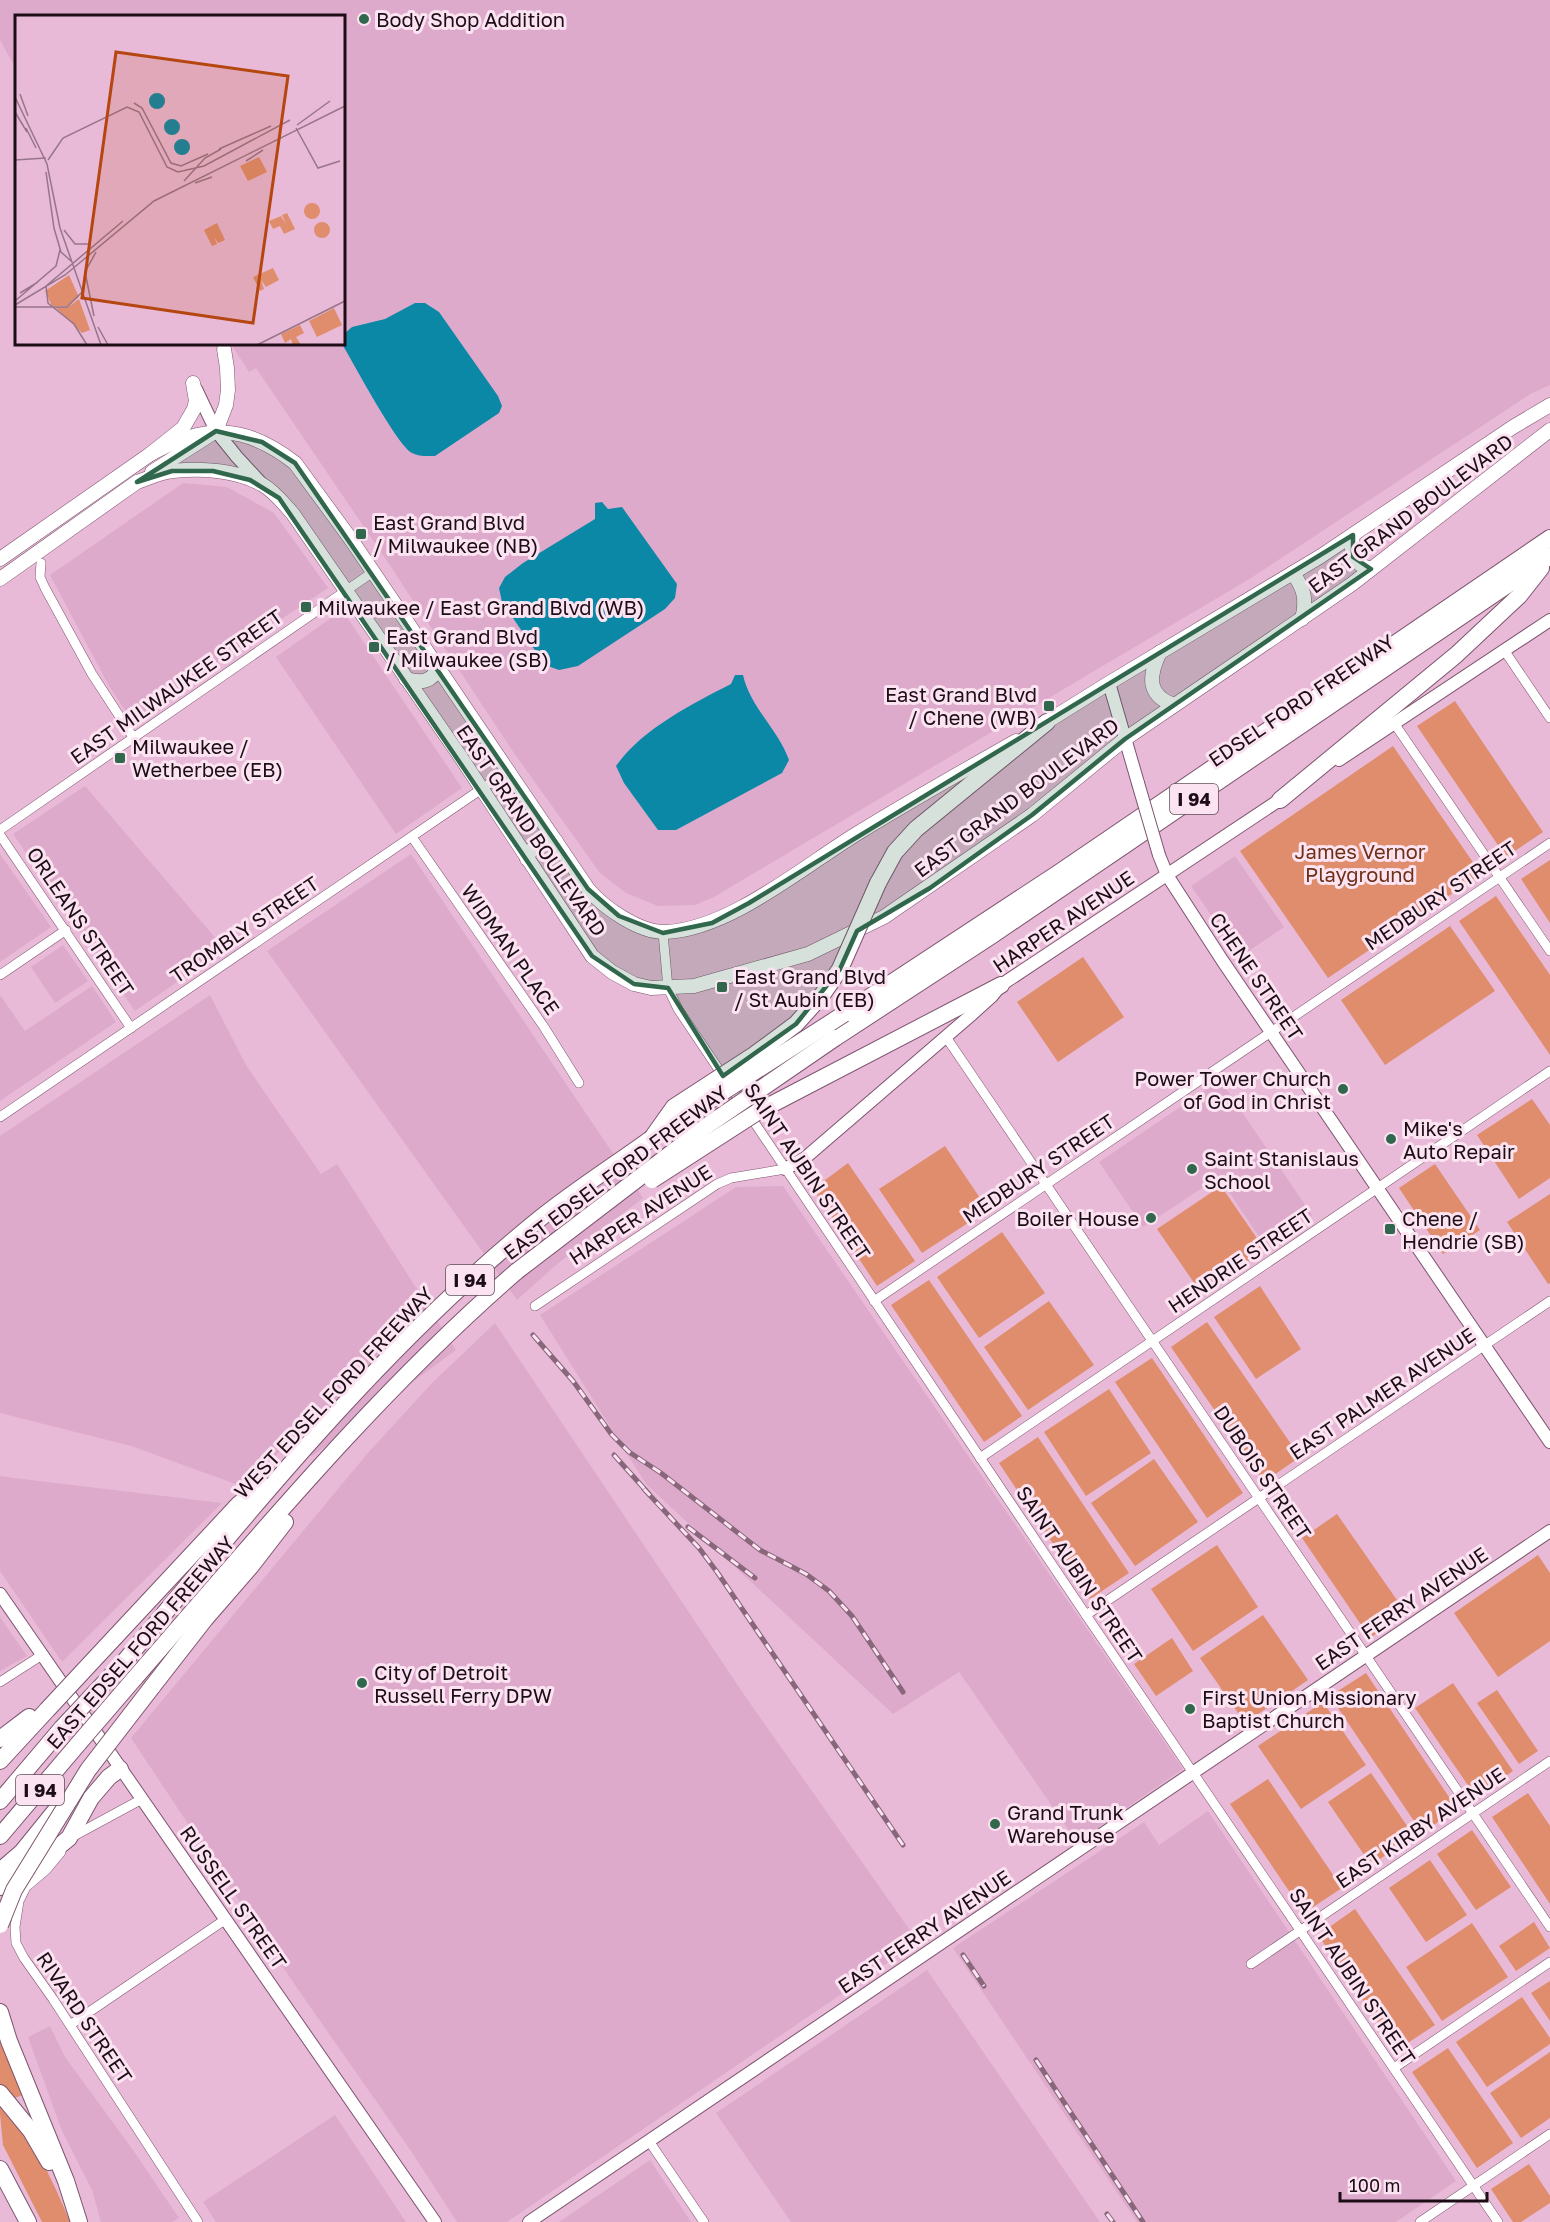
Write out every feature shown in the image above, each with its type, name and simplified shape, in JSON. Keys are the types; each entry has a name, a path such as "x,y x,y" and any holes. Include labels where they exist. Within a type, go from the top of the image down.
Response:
{"highway":[{"name":"EDSEL FORD FREEWAY","path":"844,1014 1051,878 1550,538"},
{"name":"EDSEL FORD FREEWAY","path":"835,1038 991,936 1550,557"},
{"path":"1280,800 1456,655 1519,596 1550,557"},
{"path":"652,1138 674,1107 796,1024 816,1002 840,969 878,883 895,852 916,829 1047,722"},
{"path":"517,1271 759,1111 1001,985"},
{"name":"WEST EDSEL FORD FREEWAY","path":"0,1801 62,1728 124,1662 276,1479 416,1332 490,1262 539,1219 652,1138 844,1014"},
{"name":"EAST EDSEL FORD FREEWAY","path":"0,1836 302,1488 429,1353 517,1271 708,1125 835,1038"},
{"path":"0,1761 8,1739 47,1710 239,1504 252,1493 276,1479"},
{"path":"0,1871 32,1842 205,1619 277,1533 289,1516 302,1488"},
{"path":"0,1887 69,1838 91,1798 109,1777 120,1769"},
{"path":"0,1925 14,1890 88,1770"},
{"path":"0,2012 9,2041 66,2181 70,2199 80,2222"},
{"path":"0,2093 43,2150 59,2184 70,2199"},
{"path":"0,2169 28,2222"}],"main road":[{"path":"0,579 137,482 216,431 226,405 228,390 224,350"},
{"path":"0,559 149,455 183,428 190,420 196,401 193,383"},
{"name":"EAST GRAND BOULEVARD","path":"216,431 252,438 272,447 295,463 350,538 588,889 605,906 626,919 663,933 712,923 749,903 857,834 1293,573 1513,427 1550,405"},
{"name":"EAST GRAND BOULEVARD","path":"264,486 293,514 592,956 612,972 634,984 651,988 668,988 694,986 808,954 884,917 930,888 1032,815 1125,739 1302,619 1371,569 1550,430"},
{"path":"149,455 183,438 216,431"},
{"path":"137,482 172,471 213,471 238,476 264,486"},
{"path":"1353,535 1351,552 1355,561 1371,569"},
{"path":"1293,573 1304,592 1305,607 1302,619"},
{"path":"1160,652 1152,672 1152,685 1161,699 1174,705"},
{"path":"406,679 425,682 430,679 438,667"},
{"path":"527,859 530,850 535,845 545,841 556,841"}],"street":[{"path":"193,383 216,431 264,486"},
{"path":"41,563 40,577 45,588 92,674 134,737"},
{"name":"EAST MILWAUKEE STREET","path":"0,830 373,572"},
{"name":"HARPER AVENUE","path":"535,1306 717,1185 731,1178 785,1169 805,1158 946,1037 992,996 1001,985 1550,620"},
{"path":"1504,651 1550,718"},
{"name":"CHENE STREET","path":"1109,683 1159,855 1167,875 1550,1442"},
{"path":"1394,723 1550,951"},
{"name":"TROMBLY STREET","path":"0,1117 508,771"},
{"name":"ORLEANS STREET","path":"0,835 131,1028"},
{"name":"WIDMAN PLACE","path":"412,837 544,1027 579,1083"},
{"name":"MEDBURY STREET","path":"874,1301 1550,843"},
{"path":"0,975 66,930"},
{"name":"SAINT AUBIN STREET","path":"663,933 668,988 678,1009 1498,2222"},
{"name":"DUBOIS STREET","path":"946,1037 1550,1927"},
{"name":"HENDRIE STREET","path":"980,1458 1550,1071"},
{"name":"EAST PALMER AVENUE","path":"1086,1615 1550,1301"},
{"name":"EAST FERRY AVENUE","path":"529,2222 1550,1531"},
{"name":"RUSSELL STREET","path":"0,1594 435,2222"},
{"path":"0,1682 42,1655"},
{"name":"EAST KIRBY AVENUE","path":"1251,1964 1550,1761"},
{"name":"RIVARD STREET","path":"142,1799 69,1838 57,1858 26,1887 19,1901 15,1927 16,1943 196,2221"},
{"path":"70,2025 226,1919"},
{"path":"1394,2068 1550,1962"},
{"path":"1420,2222 1550,2134"},
{"path":"649,2141 704,2222"}],"highlighted area":[{"path":"216,431 262,442 295,463 588,889 619,916 663,933 712,923 749,903 1353,535 1353,557 1371,569 1125,739 1032,815 930,888 857,931 840,969 796,1024 723,1076 668,988 634,984 592,956 279,498 250,480 213,471 172,471 137,482"}],"shaded area":[{"path":"0,0 1550,0 1550,385 1532,393 1251,578 714,897 695,905 658,906 626,893 600,873 514,753 256,368 249,372 232,345 345,345 345,15 15,15 15,67 0,40"},
{"path":"183,483 227,487 274,513 328,588 131,720 108,684 50,575"},
{"path":"342,610 462,788 396,834 276,657"},
{"path":"85,786 225,949 135,1011 13,834"},
{"path":"0,854 51,927 0,962"},
{"path":"411,854 643,1198 556,1265 517,1300 267,951"},
{"path":"1235,856 1284,927 1240,957 1191,886"},
{"path":"63,945 88,981 55,1003 31,967"},
{"path":"92,986 116,1022 0,1101 0,995 25,1031"},
{"path":"210,995 246,1065 321,1174 337,1164 456,1350 312,1456 285,1447 241,1486 131,1446 0,1413 0,1136"},
{"name":"Saint Stanislaus School","path":"1220,1080 1312,1215 1266,1247 1219,1177 1143,1227 1099,1162"},
{"path":"783,1186 1183,1769 1077,1842 959,1672 893,1714 646,1484 540,1315 736,1187"},
{"path":"495,1323 745,1696 919,1943 507,2222 457,2222 413,2154 297,1988 131,1738 367,1454 431,1384"},
{"path":"0,1476 222,1503 62,1662 0,1571"},
{"path":"0,1617 27,1656 0,1671"},
{"path":"1208,1811 1456,2181 1396,2222 1137,2222 953,1948 1144,1822 1159,1845"},
{"path":"927,1970 1100,2222 791,2222 716,2113"},
{"path":"50,2026 65,2057 179,2218 172,2222 101,2222 92,2190 62,2131 28,2037"},
{"path":"335,2115 406,2222 216,2222 203,2202"},
{"path":"650,2160 691,2222 559,2222"}],"green space":[{"path":"1455,701 1543,832 1506,857 1417,726"},
{"name":"James Vernor Playground","path":"1393,746 1481,874 1328,978 1240,851"},
{"path":"1550,860 1550,923 1521,879"},
{"path":"1496,896 1550,975 1550,1055 1459,921"},
{"path":"1450,926 1495,991 1385,1065 1341,1000"},
{"path":"1083,957 1124,1017 1058,1062 1017,1002"},
{"path":"1532,1099 1550,1125 1550,1178 1519,1199 1477,1135"},
{"path":"945,1146 988,1210 922,1253 879,1189"},
{"path":"848,1163 915,1261 877,1286 813,1189"},
{"path":"1435,1164 1480,1230 1443,1254 1399,1188"},
{"path":"1221,1186 1265,1250 1201,1293 1157,1229"},
{"path":"1550,1194 1550,1283 1548,1284 1507,1222"},
{"path":"1002,1232 1045,1293 979,1338 937,1277"},
{"path":"929,1280 1022,1416 984,1442 891,1305"},
{"path":"1260,1286 1301,1349 1256,1379 1214,1317"},
{"path":"1049,1301 1094,1365 1028,1410 984,1347"},
{"path":"1207,1322 1300,1457 1264,1482 1171,1347"},
{"path":"1152,1358 1243,1493 1207,1518 1115,1382"},
{"path":"1109,1389 1151,1453 1086,1496 1044,1432"},
{"path":"1038,1437 1129,1573 1090,1599 999,1463"},
{"path":"1154,1459 1198,1522 1135,1566 1091,1503"},
{"path":"1337,1514 1406,1613 1370,1638 1302,1538"},
{"path":"1217,1545 1258,1607 1193,1651 1151,1589"},
{"path":"1538,1555 1550,1573 1550,1641 1498,1677 1454,1613"},
{"path":"1263,1615 1308,1680 1245,1723 1200,1658"},
{"path":"1172,1638 1193,1671 1156,1696 1134,1664"},
{"path":"1366,1673 1457,1809 1422,1833 1330,1696"},
{"path":"1453,1683 1513,1771 1476,1797 1415,1708"},
{"path":"1497,1690 1538,1751 1519,1764 1477,1703"},
{"path":"1323,1702 1366,1765 1301,1809 1258,1746"},
{"path":"1371,1773 1414,1836 1371,1865 1328,1802"},
{"path":"1268,1779 1342,1888 1304,1913 1230,1804"},
{"path":"1528,1793 1550,1826 1550,1904 1492,1817"},
{"path":"1472,1830 1511,1887 1476,1910 1437,1854"},
{"path":"1430,1860 1467,1915 1426,1942 1389,1888"},
{"path":"1355,1909 1435,2025 1397,2050 1318,1935"},
{"path":"1534,1922 1550,1948 1516,1971 1499,1946"},
{"path":"1472,1923 1508,1977 1442,2021 1406,1967"},
{"path":"1550,1981 1550,2021 1531,1993"},
{"path":"1522,1997 1550,2038 1550,2044 1487,2087 1456,2042"},
{"path":"0,2029 23,2095 12,2099 70,2222 42,2222 3,2145 0,2114"},
{"path":"1448,2048 1513,2143 1477,2168 1412,2072"},
{"path":"1550,2052 1550,2118 1521,2138 1490,2093"},
{"path":"1529,2164 1550,2196 1550,2203 1521,2222 1513,2222 1491,2189"}],"water":[{"path":"415,303 425,303 439,312 498,396 502,406 499,413 435,456 412,453 386,420 343,345 345,345 345,333 352,327 385,319"},
{"path":"602,502 608,509 622,507 677,584 675,598 665,609 578,666 559,670 545,665 502,602 499,588 505,577 523,563 595,519 595,503"},
{"path":"735,675 743,675 752,697 789,760 782,773 676,830 658,830 624,783 616,766 639,740 684,709 731,684"}],"railway":[{"path":"533,1335 573,1381 612,1435 629,1452 661,1473 760,1550 806,1574 829,1591 852,1616 903,1692"},
{"path":"614,1455 649,1494"},
{"path":"644,1489 699,1548 717,1572 903,1845"},
{"path":"688,1527 755,1578"},
{"path":"963,1955 984,1986"},
{"path":"1036,2060 1143,2222"},
{"path":"1107,2214 1113,2222"}],"place":[{"name":"Body Shop Addition","path":"364,19"},
{"name":"East Grand Blvd / Milwaukee (NB)","path":"361,534"},
{"name":"Milwaukee / East Grand Blvd (WB)","path":"306,607"},
{"name":"East Grand Blvd / Milwaukee (SB)","path":"374,647"},
{"name":"East Grand Blvd / Chene (WB)","path":"1049,706"},
{"name":"Milwaukee / Wetherbee (EB)","path":"120,758"},
{"name":"East Grand Blvd / St Aubin (EB)","path":"722,987"},
{"name":"Power Tower Church of God in Christ","path":"1343,1089"},
{"name":"Mike's Auto Repair","path":"1391,1139"},
{"name":"Saint Stanislaus School","path":"1192,1169"},
{"name":"Boiler House","path":"1151,1218"},
{"name":"Chene / Hendrie (SB)","path":"1390,1229"},
{"name":"City of Detroit Russell Ferry DPW","path":"362,1683"},
{"name":"First Union Missionary Baptist Church","path":"1190,1709"},
{"name":"Grand Trunk Warehouse","path":"995,1824"}]}
